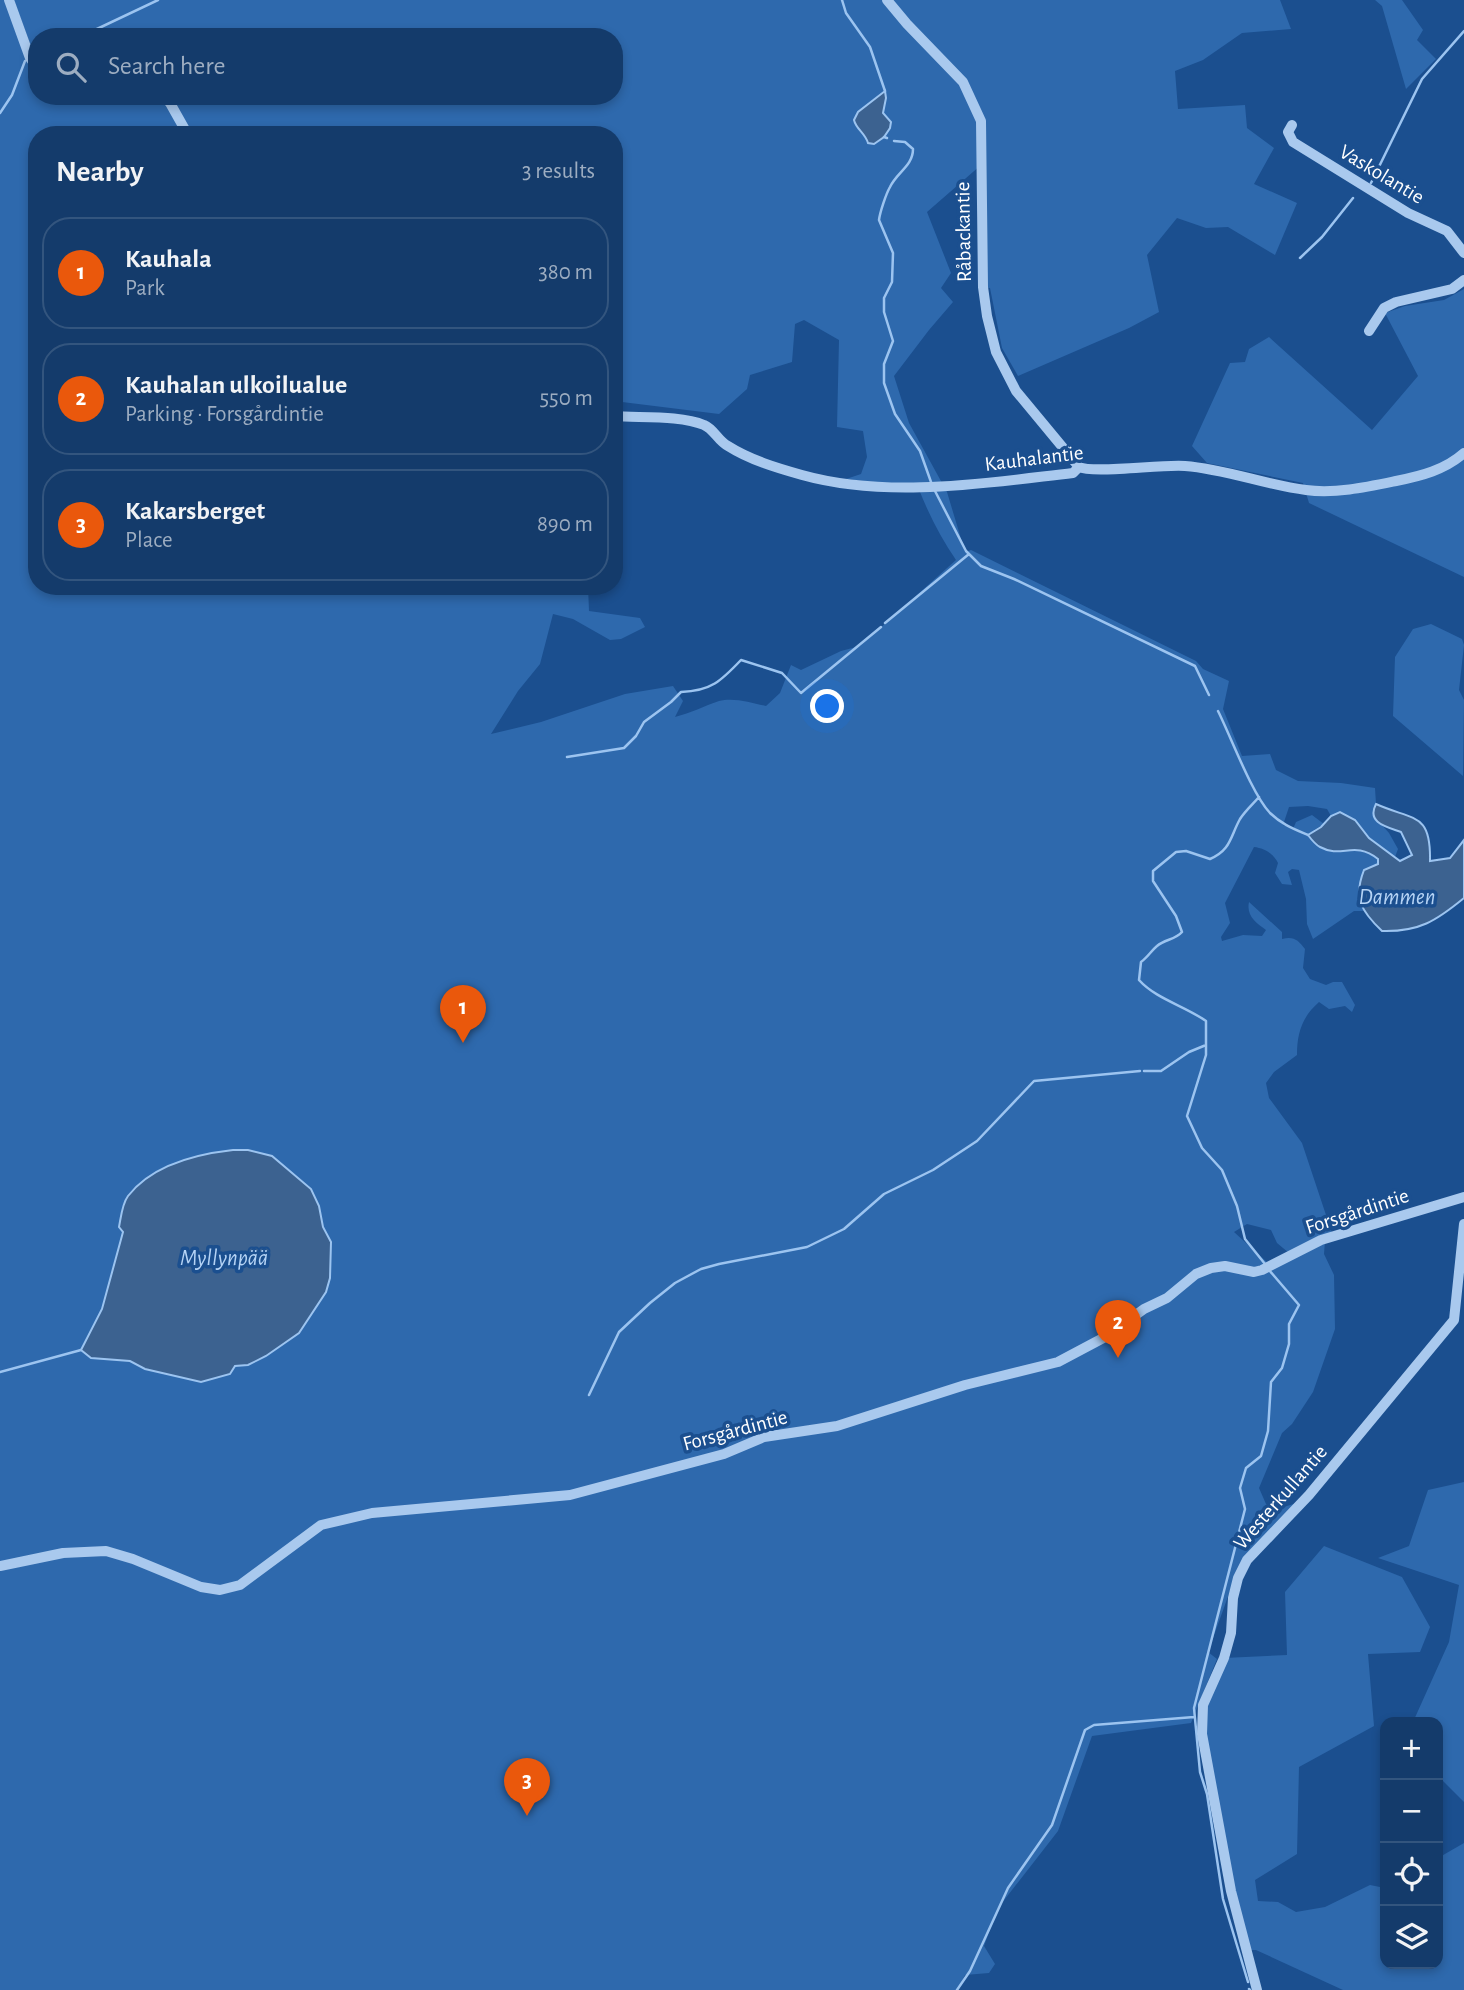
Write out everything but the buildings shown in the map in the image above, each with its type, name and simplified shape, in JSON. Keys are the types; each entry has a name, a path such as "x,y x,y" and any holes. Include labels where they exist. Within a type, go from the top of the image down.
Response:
{"street":[{"path":"9,0 28,52"},
{"name":"Råbackantie","path":"887,0 963,82 972,99 981,121 983,287 996,352 1016,391 1079,467"},
{"path":"171,105 183,126"},
{"name":"Vaskolantie","path":"1292,125 1288,132 1293,142 1408,213 1447,232 1464,253"},
{"path":"1369,331 1384,308 1396,302 1452,289 1464,280"},
{"name":"Kauhalantie","path":"623,417 696,422 709,427 729,447 758,460 801,475 850,485 956,487 1073,473 1079,467 1086,470 1186,466 1308,491 1360,488 1428,474 1464,453"},
{"name":"Forsgårdintie","path":"0,1566 63,1553 106,1551 201,1587 220,1590 240,1584 312,1530 329,1522 392,1511 570,1495 724,1454 764,1437 837,1426 965,1385 1058,1362 1107,1336 1144,1309 1167,1298 1196,1273 1225,1266 1254,1272 1262,1270 1321,1240 1464,1197"},
{"name":"Westerkullantie","path":"1257,1990 1231,1891 1202,1734 1203,1705 1224,1658 1231,1633 1233,1598 1238,1578 1247,1560 1309,1495 1454,1320 1464,1224"}],"shaded area":[{"path":"0,0 5,0 28,51 28,105 169,105 179,126 28,126 28,595 588,595 589,611 640,618 645,627 621,639 610,640 573,619 553,614 540,664 518,691 491,734 541,722 625,694 673,686 683,701 675,717 725,700 766,706 780,693 791,665 801,670 841,651 860,646 956,560 935,525 918,487 846,479 861,474 867,457 863,431 837,427 839,340 804,320 795,324 792,362 750,375 747,389 719,414 623,402 623,126 185,126 172,105 623,105 623,28 28,28 28,38 14,0 1280,0 1291,29 1242,33 1203,60 1175,71 1178,109 1245,105 1247,128 1274,148 1254,184 1297,203 1275,255 1228,227 1206,228 1177,218 1147,255 1159,312 1129,328 1018,376 1002,348 990,288 983,287 981,165 927,212 951,273 941,288 953,302 894,376 909,423 947,492 965,552 971,550 1196,661 1203,669 1229,681 1223,709 1242,756 1270,754 1276,770 1298,781 1375,788 1376,804 1373,815 1389,833 1398,849 1395,857 1369,838 1355,820 1340,812 1331,816 1327,809 1289,807 1283,825 1293,829 1296,822 1312,815 1324,824 1314,830 1339,852 1360,850 1378,859 1378,864 1364,870 1359,896 1363,911 1354,911 1313,939 1307,924 1306,899 1299,870 1292,869 1288,872 1292,885 1282,884 1275,873 1278,863 1276,860 1268,852 1254,847 1225,903 1230,923 1221,937 1222,941 1243,935 1262,936 1266,930 1250,915 1249,902 1282,932 1282,939 1295,940 1305,949 1303,968 1310,979 1326,985 1342,982 1355,1005 1352,1012 1345,1006 1329,1009 1319,1002 1302,1026 1297,1055 1274,1072 1266,1083 1269,1098 1302,1143 1332,1233 1289,1253 1277,1243 1271,1230 1247,1224 1234,1232 1268,1263 1325,1241 1324,1254 1334,1275 1335,1329 1313,1392 1292,1424 1282,1433 1259,1488 1266,1504 1280,1508 1297,1503 1235,1577 1208,1652 1217,1659 1191,1723 1092,1736 1058,1831 998,1908 984,1946 995,1964 989,1973 965,1975 957,1990 0,1990"},
{"path":"1375,0 1402,0 1423,30 1417,40 1436,59 1406,89 1382,6"},
{"path":"1464,289 1464,577 1309,503 1303,483 1207,463 1192,446 1230,363 1245,362 1249,349 1269,337 1372,430 1418,376 1385,313 1405,306 1444,300"},
{"path":"1431,624 1462,639 1464,645 1459,690 1464,700 1463,776 1393,716 1395,657 1413,629"},
{"path":"1464,1482 1464,1802 1443,1781 1443,1717 1415,1717 1449,1642 1459,1585 1378,1558 1409,1546 1428,1490"},
{"path":"1324,1546 1402,1577 1430,1627 1420,1652 1368,1654 1374,1726 1299,1767 1297,1854 1255,1880 1258,1901 1278,1902 1296,1912 1325,1907 1370,1885 1380,1887 1380,1969 1443,1969 1443,1855 1464,1843 1464,1990 1343,1990 1256,1950 1247,1950 1202,1734 1203,1705 1224,1658 1287,1655 1285,1592"}],"water":[{"path":"885,91 883,113 891,122 890,128 884,137 874,144 868,143 854,120 858,112"},
{"name":"Dammen","path":"1376,804 1418,820 1427,834 1430,861 1450,858 1464,840 1464,898 1426,924 1406,930 1382,931 1364,910 1359,896 1364,870 1378,864 1378,859 1362,851 1328,850 1318,846 1308,835 1340,812 1355,820 1369,838 1400,861 1412,855 1401,832 1376,820"},
{"name":"Myllynpää","path":"248,1150 272,1156 311,1189 319,1206 323,1227 331,1242 330,1278 326,1292 299,1333 266,1356 248,1365 235,1366 230,1374 201,1382 145,1369 130,1361 91,1358 81,1350 102,1309 123,1232 119,1227 128,1196 149,1176 162,1169 190,1158"}],"waterway":[{"path":"99,28 158,0"},
{"path":"842,0 846,13 870,47 885,91"},
{"path":"1371,183 1422,79 1464,31"},
{"path":"0,113 12,95 25,61"},
{"path":"894,141 905,142 913,149 908,165 888,190 879,220 893,253 892,282 884,298 884,312 893,341 884,364 884,383 895,414 920,451 931,482"},
{"path":"1300,258 1322,237 1353,198"},
{"path":"935,491 966,551 981,566 1014,579 1195,666 1209,695"},
{"path":"885,623 969,554"},
{"path":"567,757 624,748 636,736 644,722 681,692 700,690 715,684 741,660 782,673 801,693 881,627"},
{"path":"1218,711 1263,804 1279,820 1308,835"},
{"path":"1259,797 1242,816 1229,842 1217,855 1210,859 1186,851 1176,852 1153,871 1153,881 1176,916 1182,932 1160,944 1141,962 1139,980 1154,992 1206,1021 1206,1055 1187,1116 1202,1148 1222,1170 1237,1206 1245,1239 1265,1264"},
{"path":"1144,1071 1161,1071 1189,1052 1206,1045"},
{"path":"589,1395 619,1332 675,1283 701,1269 719,1264 807,1247 844,1229 884,1194 933,1170 977,1141 1034,1081 1140,1071"},
{"path":"1248,1982 1223,1899 1207,1794 1200,1772 1194,1708 1245,1509 1240,1488 1246,1468 1261,1456 1268,1431 1271,1382 1282,1368 1289,1344 1289,1324 1299,1305 1269,1270"},
{"path":"0,1372 81,1350"},
{"path":"957,1990 970,1971 1008,1888 1052,1825 1085,1730 1094,1725 1194,1717"}],"place":[{"name":"Kauhala","path":"463,1043"},
{"name":"Kauhalan ulkoilualue","path":"1118,1358"},
{"name":"Kakarsberget","path":"527,1816"}]}
